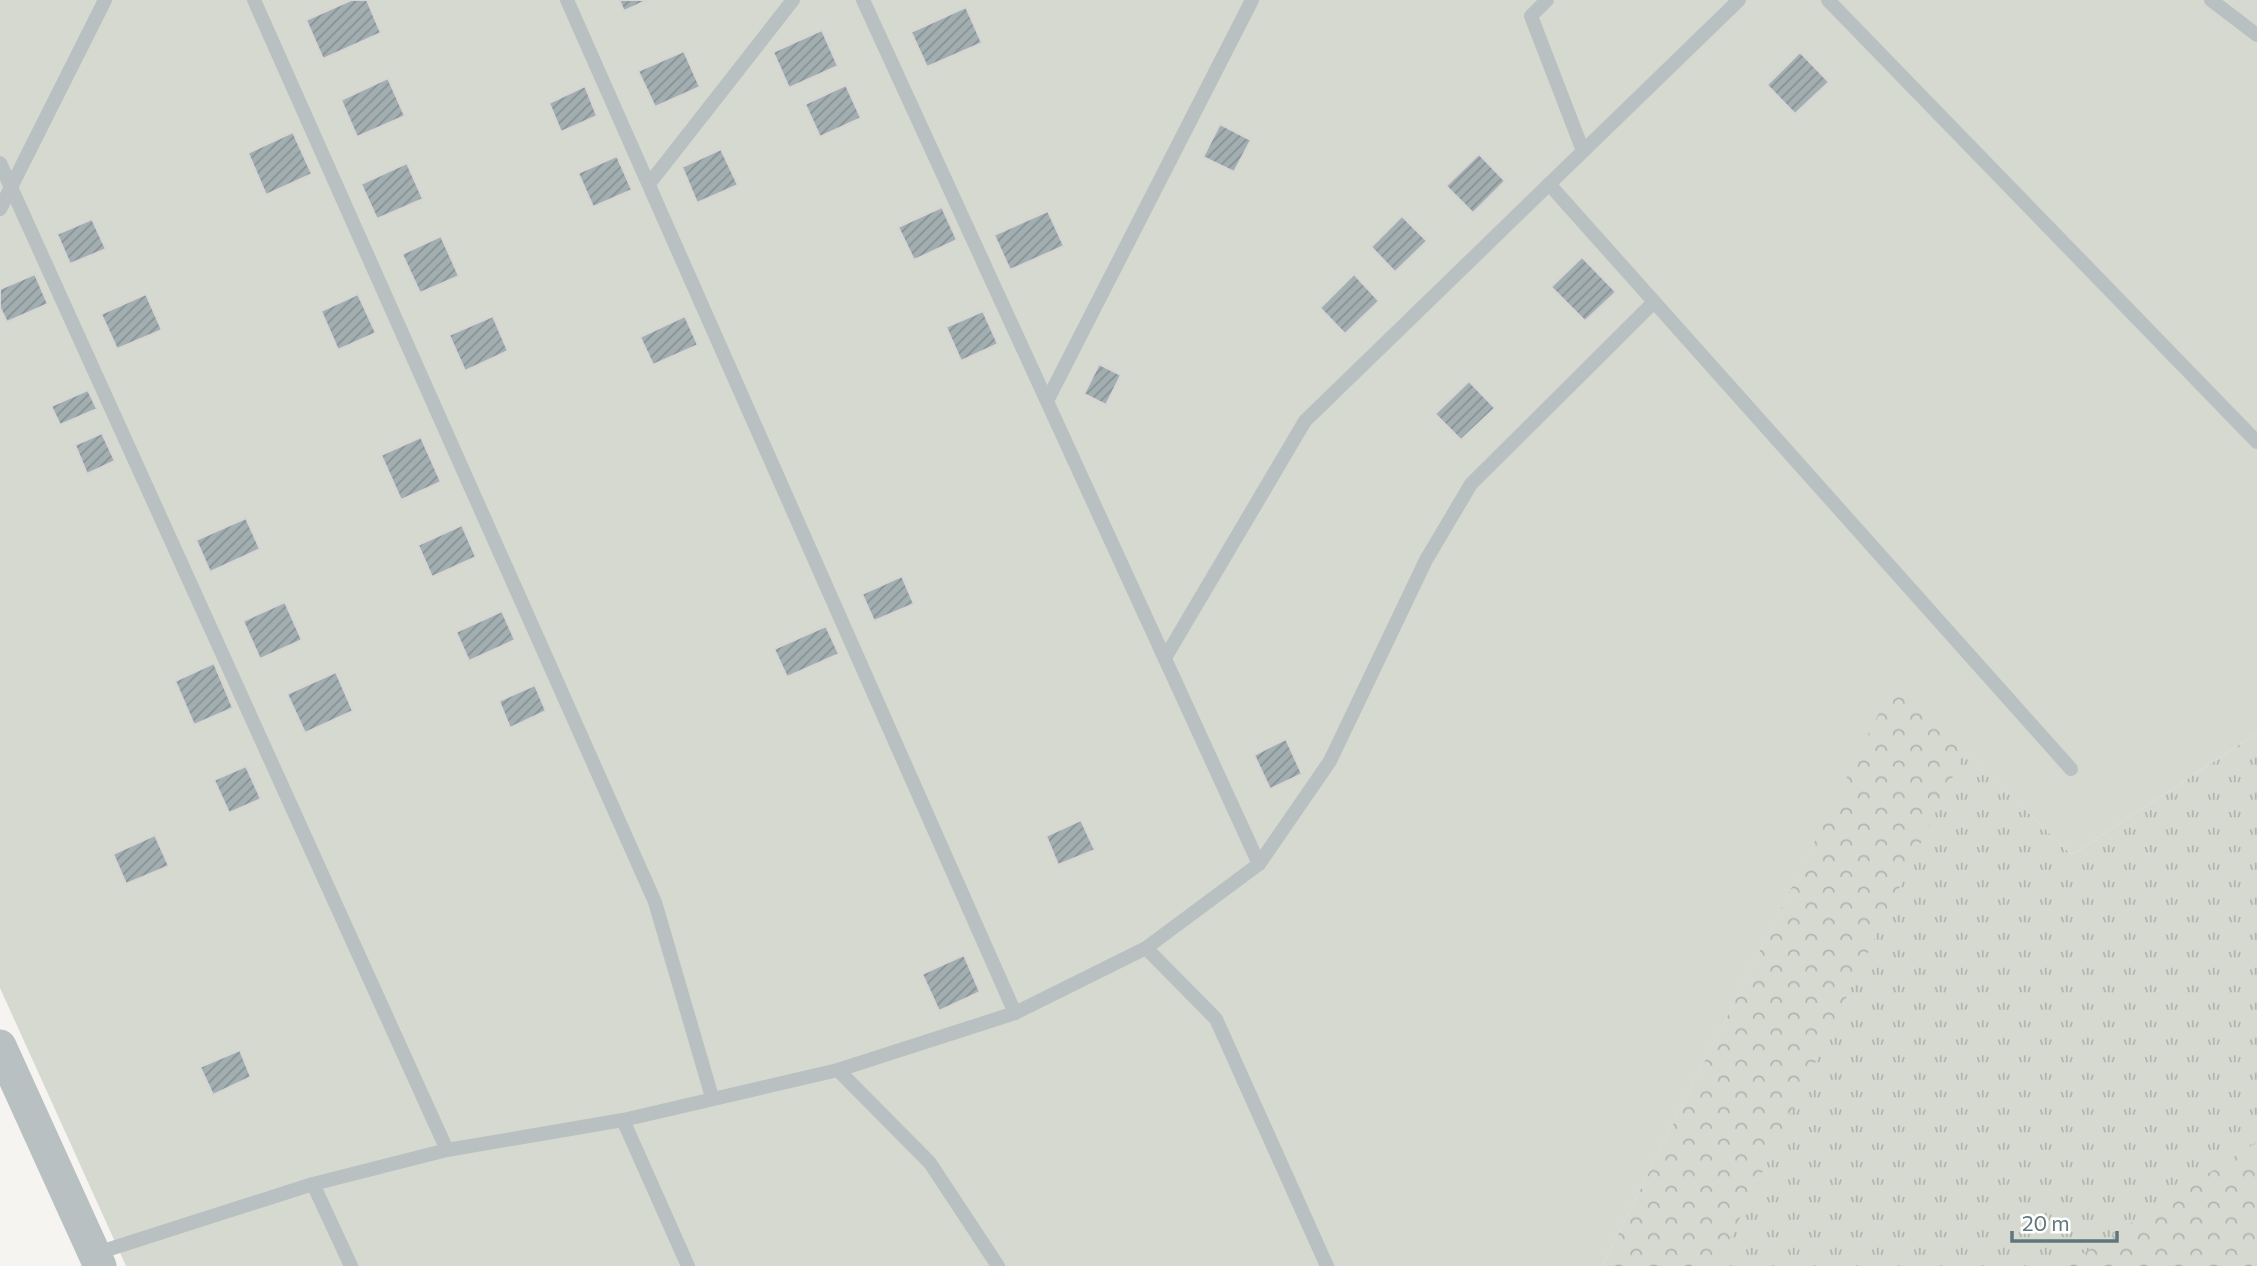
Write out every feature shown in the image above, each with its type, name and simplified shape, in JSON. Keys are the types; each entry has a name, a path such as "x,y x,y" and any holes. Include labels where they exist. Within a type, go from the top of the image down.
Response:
{"street":[{"path":"0,1046 97,1260"}],"lane":[{"path":"0,209 105,0"},
{"path":"254,0 655,902 712,1097"},
{"path":"567,0 1015,1013"},
{"path":"649,184 793,0"},
{"path":"863,0 1258,864"},
{"path":"1047,401 1252,0"},
{"path":"1547,0 1531,16 1583,151"},
{"path":"1165,658 1305,421 1739,0"},
{"path":"1828,0 2257,442"},
{"path":"2211,0 2257,35"},
{"path":"0,163 447,1150"},
{"path":"1549,184 2071,769"},
{"path":"97,1260 313,1184 447,1150 623,1119 838,1070 1015,1013 1146,948 1258,864 1330,761 1426,560 1471,484 1654,302"},
{"path":"1146,948 1216,1019 1326,1266"},
{"path":"838,1070 930,1163 998,1266"},
{"path":"623,1119 688,1266"},
{"path":"313,1184 351,1266"}],"green space":[{"path":"0,0 2257,0 2257,733 2072,855 1894,683 1602,1266 126,1266 0,988"},
{"path":"1894,682 2072,855 2257,733 2257,1266 1604,1266"},
{"path":"1894,682 1965,751 1717,1266 1602,1266"},
{"path":"2257,1142 2257,1266 2064,1266"}],"building":[{"path":"351,0 367,0 381,33 323,59 306,20"},
{"path":"619,0 648,0 624,11"},
{"path":"966,7 982,43 927,67 911,32"},
{"path":"822,30 838,66 789,88 773,52"},
{"path":"684,51 700,87 655,107 638,71"},
{"path":"1800,52 1829,82 1795,114 1767,85"},
{"path":"388,78 405,116 357,137 341,100"},
{"path":"846,85 861,118 820,137 805,104"},
{"path":"585,86 597,116 561,132 549,103"},
{"path":"1220,124 1251,140 1234,172 1203,157"},
{"path":"293,132 312,174 266,195 248,153"},
{"path":"721,149 738,185 697,203 682,167"},
{"path":"1479,154 1505,181 1473,213 1446,186"},
{"path":"617,156 632,190 593,207 578,173"},
{"path":"407,163 423,199 377,219 361,184"},
{"path":"942,207 957,240 914,260 898,227"},
{"path":"1048,211 1064,246 1010,270 994,235"},
{"path":"1402,216 1427,241 1395,272 1371,247"},
{"path":"92,219 106,249 70,264 57,234"},
{"path":"441,236 459,276 420,293 402,254"},
{"path":"1582,257 1616,292 1585,321 1551,287"},
{"path":"35,274 48,304 7,322 0,308 0,289"},
{"path":"1354,274 1379,301 1345,334 1320,308"},
{"path":"146,294 162,330 117,349 101,314"},
{"path":"358,294 376,333 338,350 321,311"},
{"path":"983,311 998,344 961,361 946,327"},
{"path":"493,316 508,351 465,371 449,335"},
{"path":"685,316 698,345 653,365 640,337"},
{"path":"1099,364 1121,375 1106,405 1084,394"},
{"path":"1469,381 1495,408 1461,440 1435,414"},
{"path":"88,390 97,409 60,425 51,406"},
{"path":"102,433 115,461 87,474 75,445"},
{"path":"421,437 441,482 401,500 381,455"},
{"path":"246,518 260,549 210,572 196,540"},
{"path":"462,525 476,557 432,577 418,545"},
{"path":"902,576 914,604 874,621 862,594"},
{"path":"285,602 302,640 260,659 243,621"},
{"path":"502,611 515,640 469,661 456,632"},
{"path":"826,626 839,654 787,677 774,649"},
{"path":"214,663 233,708 194,725 175,681"},
{"path":"336,672 353,711 305,733 287,694"},
{"path":"535,685 546,711 510,728 499,701"},
{"path":"1286,739 1302,774 1270,789 1254,755"},
{"path":"246,766 261,799 229,813 214,780"},
{"path":"1081,820 1095,850 1058,865 1046,836"},
{"path":"155,835 169,866 126,884 113,854"},
{"path":"964,955 980,992 939,1011 922,974"},
{"path":"240,1050 251,1077 213,1095 200,1067"}]}
